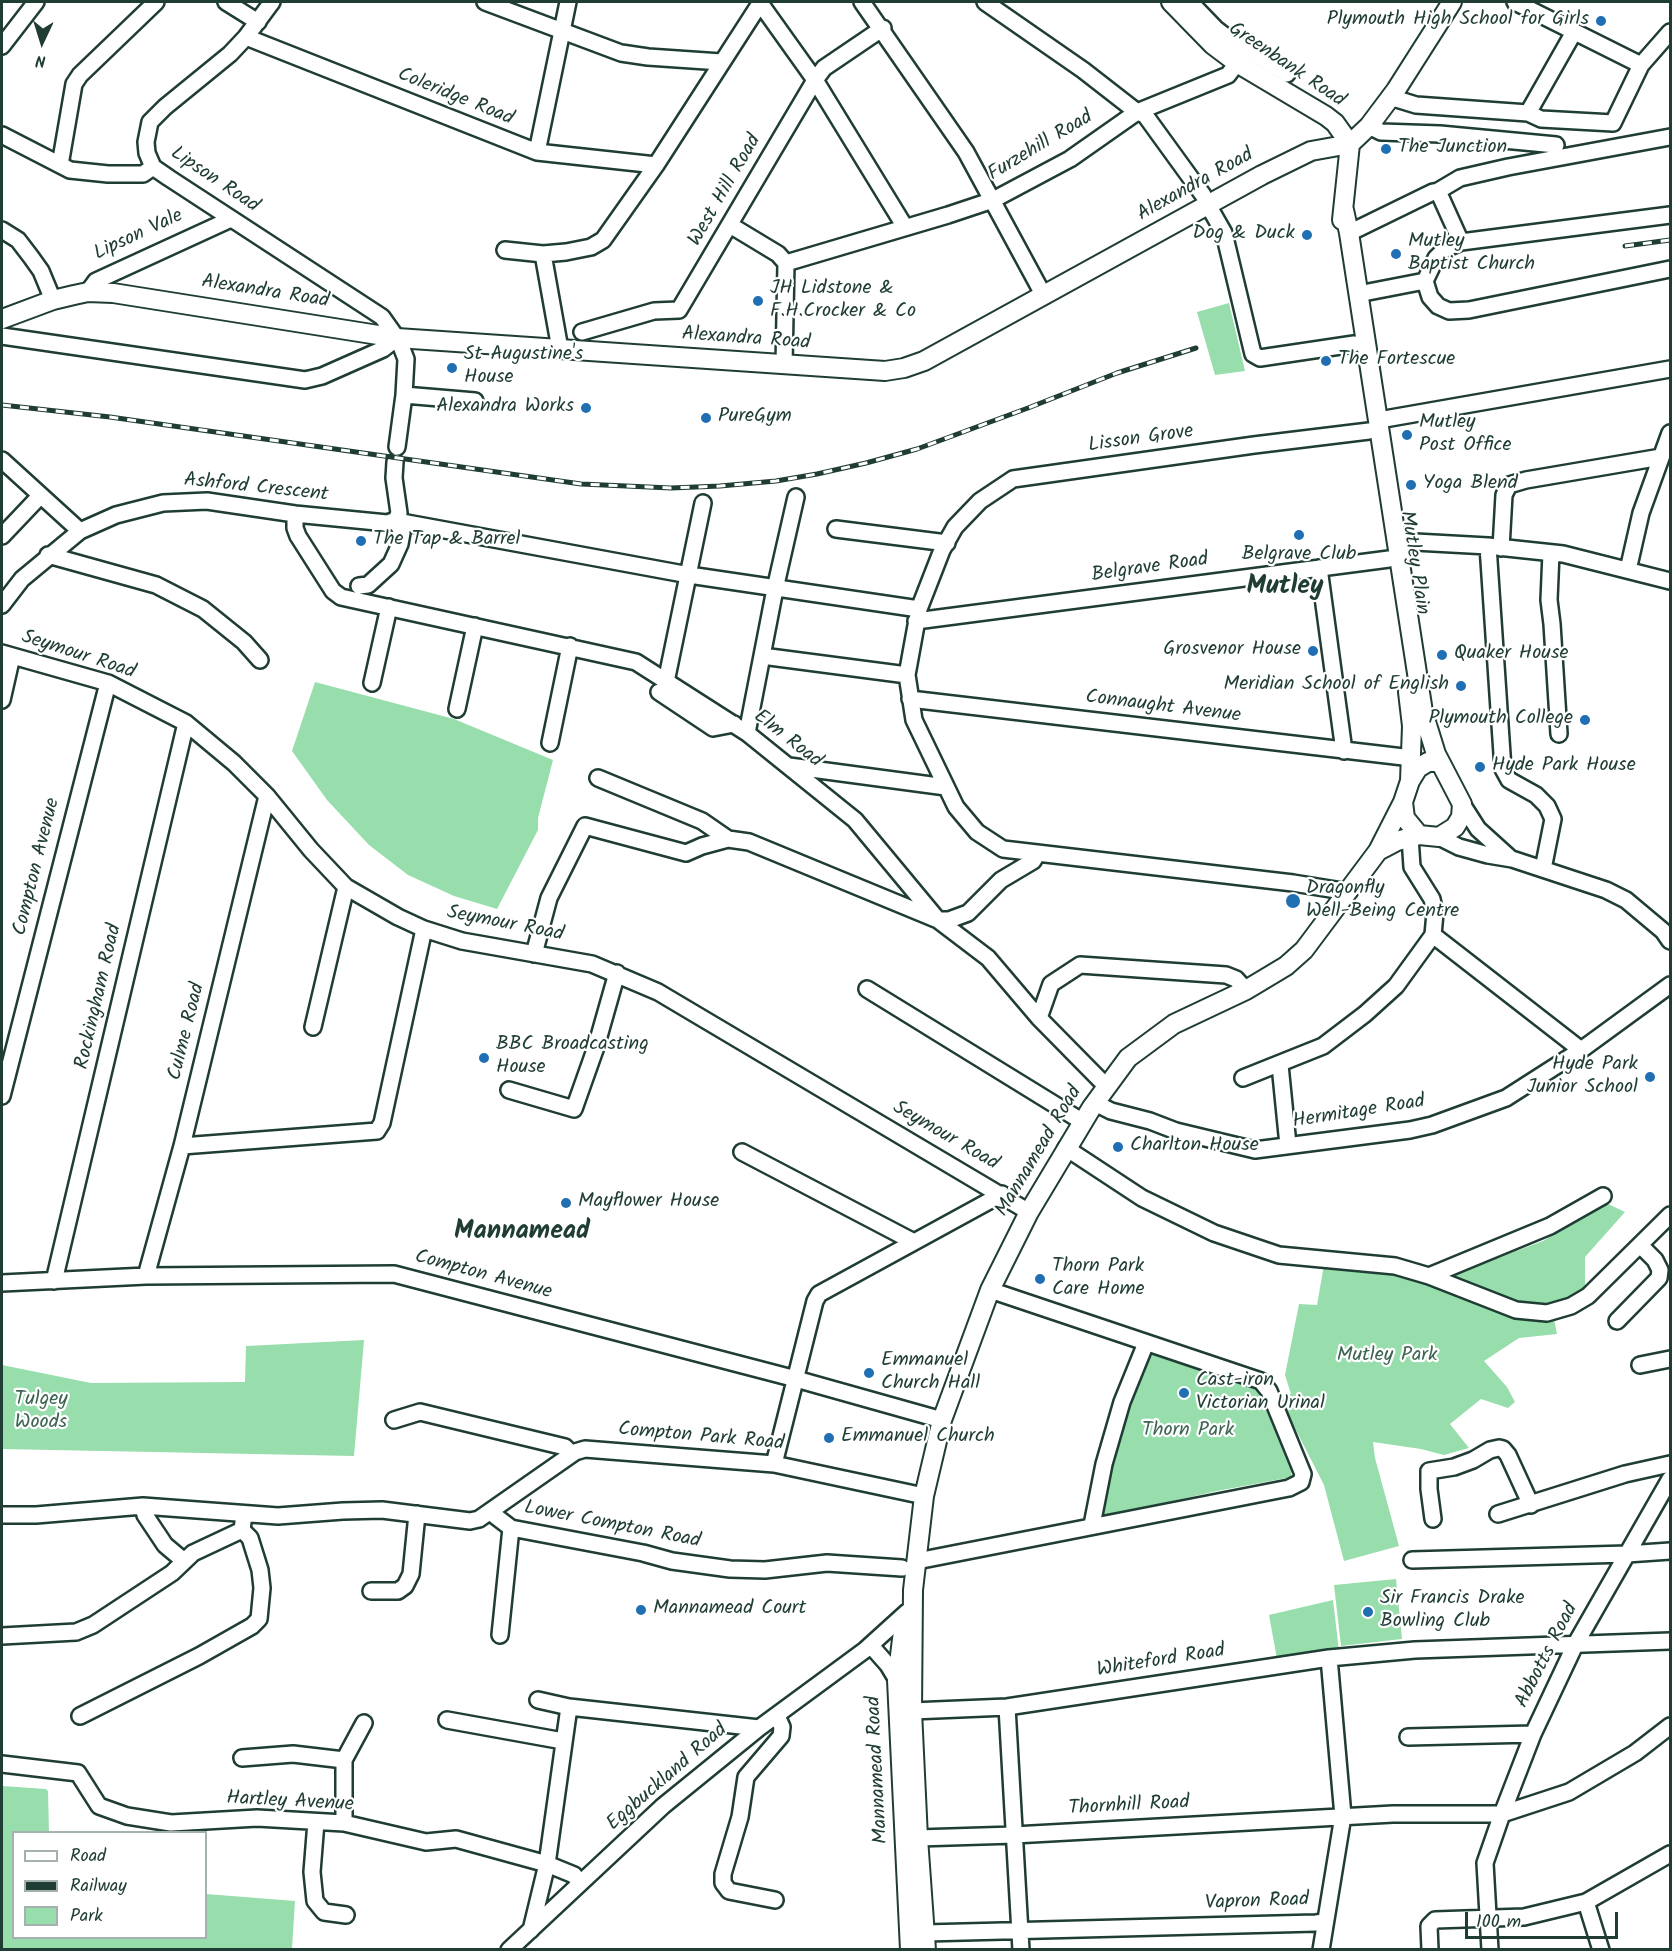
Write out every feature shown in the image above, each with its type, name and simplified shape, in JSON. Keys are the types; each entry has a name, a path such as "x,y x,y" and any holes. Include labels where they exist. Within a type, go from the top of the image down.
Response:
{"main road":[{"name":"Greenbank Road","path":"1171,2 1195,28 1237,63 1335,123 1350,144"},
{"path":"1350,144 1373,128 1390,97 1452,2"},
{"name":"Alexandra Road","path":"88,292 154,298 397,338 569,339 784,365 885,371 904,368 924,361 1044,296 1205,200 1311,151 1350,144"},
{"name":"Mutley Plain","path":"1350,144 1340,230 1341,255 1354,344 1374,425"},
{"name":"Mutley Plain","path":"1344,210 1358,294 1412,726 1410,781"},
{"name":"Lipson Vale","path":"2,319 53,300 88,292"},
{"name":"Mutley Plain","path":"1391,547 1423,712 1439,762"},
{"path":"1378,851 1414,836 1439,837 1455,827 1461,817 1462,804 1439,762 1428,762 1418,768 1410,781 1403,802 1405,818 1414,836"},
{"name":"Mannamead Road","path":"926,1941 911,1839 897,1680 907,1646 913,1590 909,1564 942,1420 990,1290 1029,1212 1066,1148 1106,1086 1128,1058 1174,1024 1246,990 1286,966 1304,950 1378,851 1403,802"},
{"name":"Mannamead Road","path":"910,1950 912,1711 907,1611 913,1590"}],"street":[{"path":"2,46 36,2"},
{"path":"60,165 74,84 80,75 156,2"},
{"path":"226,2 258,22"},
{"name":"Lipson Road","path":"272,2 231,54 165,106 150,122 146,142 147,153 153,167 381,317 397,338"},
{"path":"485,2 621,53 721,62"},
{"path":"537,152 568,2"},
{"path":"505,250 543,254 591,248 603,240 656,165 761,2 815,80 905,226"},
{"path":"862,2 883,28 966,152 1044,296"},
{"path":"985,2 1083,70 1137,112 1145,115 1205,200 1224,233 1253,354 1260,358 1354,344"},
{"path":"1190,2 1216,29 1233,42 1287,74"},
{"path":"1515,2 1641,66"},
{"name":"West Hill Road","path":"569,339 654,311 679,310 815,80 824,68 883,28"},
{"path":"1528,113 1574,32"},
{"path":"1390,97 1416,105 1528,113 1541,119 1613,123 1641,66 1671,32"},
{"name":"Coleridge Road","path":"246,37 537,152 656,165"},
{"name":"Furzehill Road","path":"786,263 993,200 1070,159 1137,112 1228,75 1237,63"},
{"path":"1373,128 1556,145"},
{"path":"2,135 70,170 108,174 143,174 153,167"},
{"path":"1349,233 1438,191 1460,178 1671,136"},
{"path":"1438,191 1461,242"},
{"path":"1671,215 1461,242 1445,249 1436,258 1425,281 1430,297 1438,306 1449,311 1469,310 1671,269"},
{"name":"Lipson Vale","path":"88,292 96,281 231,219"},
{"path":"730,225 778,254 786,263 784,365"},
{"path":"2,230 18,240 31,257 41,272 53,300"},
{"path":"543,254 569,339"},
{"path":"1358,294 1425,281"},
{"path":"2,336 305,380 322,376 383,350 397,338 406,359 394,478 399,513 396,520 402,533 391,564 368,585 359,586"},
{"name":"Lisson Grove","path":"1037,854 1003,849 977,832 956,807 922,739 914,720 910,699 907,675 917,615 955,527 980,501 1013,479 1296,440 1671,369"},
{"path":"404,395 475,401"},
{"path":"1628,570 1641,513 1671,433"},
{"path":"1543,868 1553,819 1548,806 1536,795 1509,780 1503,769 1491,585 1494,547 1504,495 1509,485 1526,480 1661,457"},
{"path":"2,460 80,531"},
{"path":"2,536 40,496"},
{"path":"741,728 762,656 796,497"},
{"name":"Ashford Crescent","path":"2,605 22,579 48,555 80,531 116,515 163,502 207,501 295,514 387,523 396,520 407,524 689,575"},
{"path":"662,687 689,575 703,503"},
{"name":"Elm Road","path":"295,514 295,528 298,536 333,591 341,597 636,662 662,687 741,728 855,820 938,920 988,958 1039,1018 1106,1086"},
{"path":"836,529 947,543"},
{"name":"Belgrave Road","path":"689,575 917,615 1319,567 1391,547 1494,547 1551,553 1671,581"},
{"path":"1551,553 1549,600 1559,734"},
{"path":"48,555 156,585 203,609 244,642 260,660"},
{"path":"1319,567 1344,751"},
{"path":"372,683 389,607"},
{"path":"456,708 475,626"},
{"path":"550,743 570,646"},
{"path":"2,700 7,655"},
{"name":"Seymour Road","path":"7,655 50,665 108,683 186,723 234,763 267,796 311,850 346,887 424,929 462,941 592,964 658,992 1029,1212"},
{"path":"762,656 907,675"},
{"name":"Compton Avenue","path":"2,1096 108,683"},
{"name":"Connaught Avenue","path":"910,699 1412,758"},
{"name":"Rockingham Road","path":"54,1281 186,723"},
{"path":"787,766 946,786"},
{"path":"598,778 702,821 728,839"},
{"name":"Culme Road","path":"146,1276 182,1146 267,796"},
{"path":"1462,804 1478,829 1512,859"},
{"path":"534,954 549,898 585,826 686,853 728,839 749,842 938,920 949,920 968,913 1001,880 1033,861 1037,854 1293,883 1349,892"},
{"path":"1243,1078 1323,1046 1365,1014 1396,986 1433,935 1435,924 1432,899 1412,867 1409,849 1414,836"},
{"path":"1439,837 1479,853 1512,859 1583,881 1626,900 1663,931 1671,941"},
{"path":"313,1026 346,887"},
{"path":"182,1146 376,1131 382,1122 424,929"},
{"path":"1433,935 1581,1050"},
{"path":"1039,1018 1051,984 1080,965 1226,975 1236,979 1246,990"},
{"path":"509,1090 574,1108 596,1047 617,973"},
{"name":"Hermitage Road","path":"1095,1103 1109,1110 1176,1131 1255,1150 1410,1130 1432,1125 1506,1098 1581,1050 1671,985"},
{"path":"867,989 1083,1122"},
{"path":"1280,1065 1288,1145"},
{"path":"1066,1148 1142,1198 1214,1233 1279,1255 1395,1266 1516,1310 1547,1313 1571,1306 1588,1296 1671,1215"},
{"path":"742,1152 914,1242"},
{"path":"774,1464 815,1300 819,1294 1002,1194"},
{"path":"1435,1279 1550,1226 1603,1196"},
{"path":"1617,1321 1659,1278 1660,1270 1655,1260 1640,1245"},
{"name":"Compton Avenue","path":"2,1283 146,1276 394,1275 796,1379 942,1420"},
{"path":"909,1564 1092,1525 1288,1488 1301,1482 1303,1474 1267,1387 1260,1381 990,1290"},
{"path":"1092,1525 1104,1464 1122,1402 1146,1343"},
{"path":"1640,1365 1671,1359"},
{"path":"394,1420 420,1412 565,1447 572,1454"},
{"path":"1433,1519 1429,1471 1454,1467 1499,1448 1508,1455 1531,1505"},
{"name":"Compton Park Road","path":"490,1512 572,1454 585,1449 774,1464 924,1496"},
{"path":"1498,1515 1625,1474 1671,1464"},
{"name":"Abbotts Road","path":"1489,1919 1485,1863 1533,1734 1575,1645 1671,1479"},
{"path":"2,1515 36,1515 143,1506 278,1516 382,1510 470,1521 479,1520 490,1512"},
{"path":"143,1506 145,1515 165,1545 184,1561"},
{"name":"Lower Compton Road","path":"490,1512 511,1528 643,1553 672,1561 730,1569 765,1570 827,1563 909,1564"},
{"path":"242,1530 244,1514"},
{"path":"370,1591 398,1591 405,1586 411,1574 417,1514"},
{"path":"500,1635 511,1528"},
{"path":"2,1636 76,1632 93,1624 172,1573 193,1553 242,1530"},
{"path":"81,1716 199,1656 252,1626 259,1619 262,1588 260,1570 250,1538 242,1530"},
{"path":"1412,1560 1671,1551"},
{"name":"Eggbuckland Road","path":"508,1950 663,1806 759,1728 869,1649 907,1611"},
{"name":"Whiteford Road","path":"912,1711 1007,1707 1329,1658 1415,1650 1671,1641"},
{"path":"869,1649 907,1646"},
{"path":"869,1649 888,1665 897,1680"},
{"name":"Vapron Road","path":"926,1941 1020,1930 1324,1922 1343,1816 1329,1658"},
{"path":"538,1700 569,1707 759,1728"},
{"path":"531,1930 547,1864 569,1707"},
{"path":"1007,1707 1021,1950"},
{"path":"775,1900 729,1891 723,1883 723,1874 740,1817 746,1777 782,1736 782,1727 777,1716"},
{"path":"447,1720 563,1741"},
{"path":"344,1823 344,1760 364,1723"},
{"name":"Thornhill Road","path":"911,1839 1407,1813 1502,1814 1569,1792 1635,1753 1671,1726"},
{"path":"1408,1737 1533,1734"},
{"path":"251,1761 293,1754 344,1760"},
{"name":"Hartley Avenue","path":"2,1764 78,1773 99,1806 127,1816 171,1823 256,1818 344,1823 426,1842 456,1839 547,1864 574,1875 580,1883"},
{"path":"125,1831 127,1816"},
{"path":"316,1822 312,1872 315,1901 324,1912 346,1915"},
{"path":"1430,1950 1429,1926 1435,1920 1524,1917 1586,1902 1671,1854"},
{"path":"1586,1902 1600,1950"},
{"path":"1489,1919 1490,1950"},
{"path":"1321,1950 1324,1922"}],"green space":[{"path":"1229,303 1245,371 1215,375 1197,312"},
{"path":"315,682 454,719 553,760 538,818 538,830 497,909 454,896 408,875 369,845 327,800 292,751"},
{"name":"Mutley Park","path":"1606,1203 1625,1212 1585,1257 1585,1288 1554,1319 1557,1334 1519,1338 1484,1361 1507,1387 1515,1402 1508,1408 1481,1399 1450,1424 1469,1448 1444,1455 1373,1442 1375,1458 1399,1546 1344,1561 1324,1485 1278,1395 1291,1394 1285,1375 1299,1304 1317,1305 1324,1265 1451,1275 1543,1241"},
{"name":"Tulgey Woods","path":"364,1340 354,1456 2,1449 2,1365 91,1383 245,1382 246,1346"},
{"name":"Thorn Park","path":"1150,1353 1254,1386 1261,1398 1292,1477 1102,1517 1121,1430 1136,1384"},
{"name":"Sir Francis Drake Bowling Club","path":"1396,1579 1402,1639 1341,1646 1334,1585"},
{"path":"1333,1600 1339,1651 1277,1659 1269,1615"},
{"path":"2,1786 48,1791 49,1831 12,1831 12,1939 207,1939 207,1894 295,1901 292,1949 2,1949"}],"railway":[{"path":"1625,246 1670,240"},
{"path":"2,405 110,417 581,484 671,488 720,486 776,481 817,474 917,449 1117,373 1196,348"}],"place":[{"name":"Plymouth High School for Girls","path":"1601,21"},
{"name":"The Junction","path":"1386,149"},
{"name":"Dog & Duck","path":"1307,235"},
{"name":"Mutley Baptist Church","path":"1396,254"},
{"name":"JH Lidstone & F.H.Crocker & Co","path":"758,301"},
{"name":"The Fortescue","path":"1326,361"},
{"name":"St Augustine's House","path":"452,368"},
{"name":"Alexandra Works","path":"586,408"},
{"name":"PureGym","path":"706,418"},
{"name":"Mutley Post Office","path":"1407,435"},
{"name":"Yoga Blend","path":"1411,485"},
{"name":"Belgrave Club","path":"1299,535"},
{"name":"The Tap & Barrel","path":"361,541"},
{"name":"Grosvenor House","path":"1313,651"},
{"name":"Quaker House","path":"1442,655"},
{"name":"Meridian School of English","path":"1461,686"},
{"name":"Plymouth College","path":"1585,720"},
{"name":"Hyde Park House","path":"1480,767"},
{"name":"Dragonfly Well-Being Centre","path":"1293,901"},
{"name":"BBC Broadcasting House","path":"484,1058"},
{"name":"Hyde Park Junior School","path":"1650,1077"},
{"name":"Charlton House","path":"1118,1147"},
{"name":"Mayflower House","path":"566,1203"},
{"name":"Thorn Park Care Home","path":"1040,1279"},
{"name":"Emmanuel Church Hall","path":"869,1373"},
{"name":"Cast-iron Victorian Urinal","path":"1184,1393"},
{"name":"Emmanuel Church","path":"829,1438"},
{"name":"Mannamead Court","path":"641,1610"},
{"name":"Sir Francis Drake Bowling Club","path":"1368,1612"}],"district":[{"name":"Mutley","path":"1285,589"},
{"name":"Mannamead","path":"522,1234"}]}
